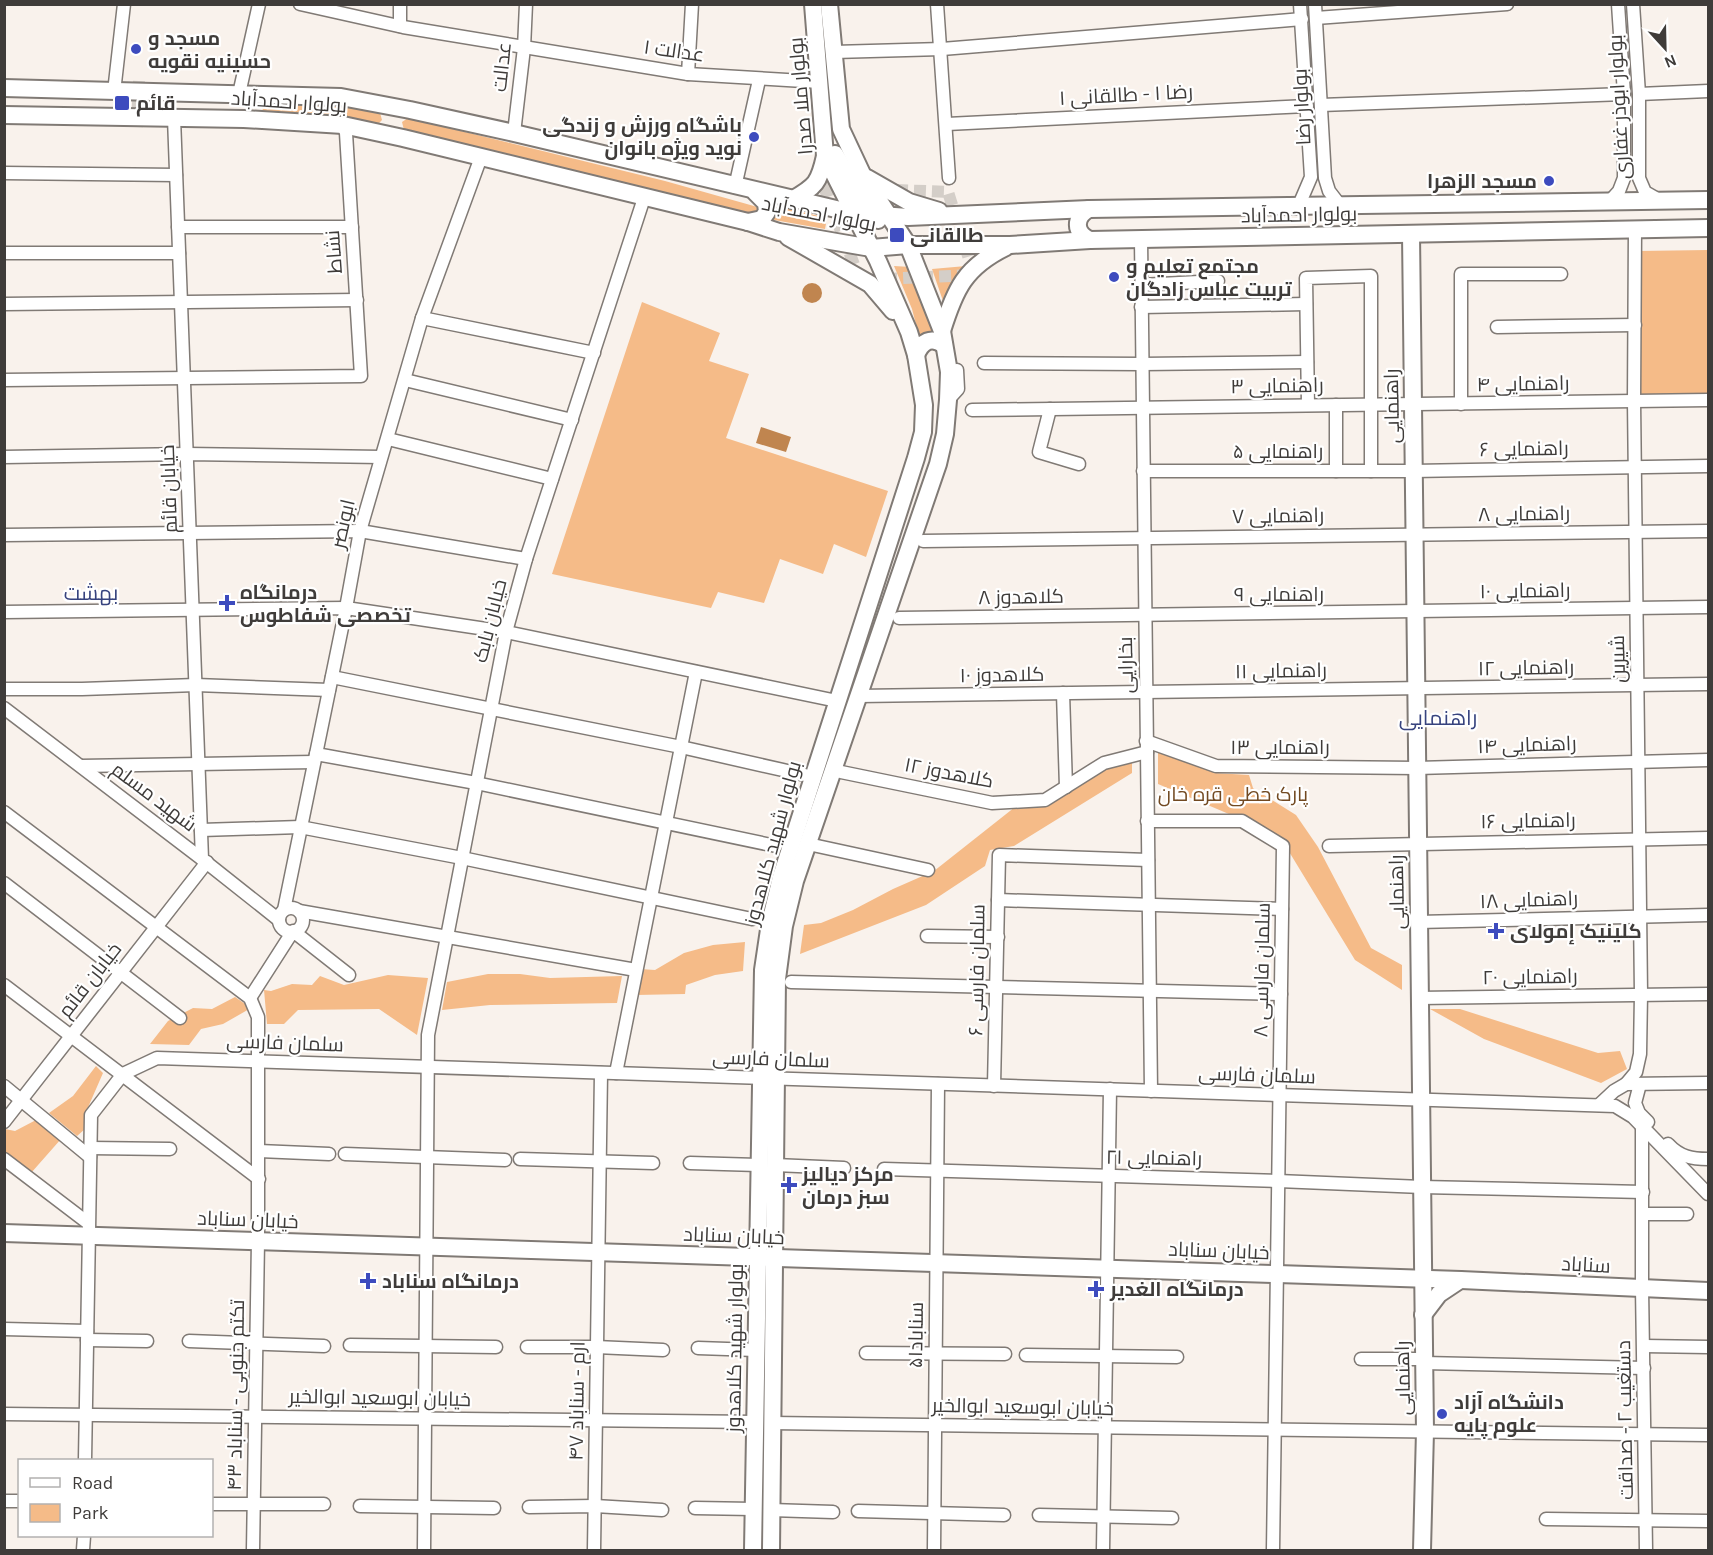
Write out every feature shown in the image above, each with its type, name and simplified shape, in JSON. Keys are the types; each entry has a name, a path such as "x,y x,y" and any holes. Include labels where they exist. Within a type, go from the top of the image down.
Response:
{"main road":[{"name":"بولوار ملا صدرا","path":"813,4 825,156 853,213"},
{"name":"بولوار ملا صدرا","path":"830,4 841,129 863,176 888,216"},
{"name":"بولوار احمدآباد","path":"4,88 318,95 383,104 514,133 755,192 853,213 888,216 1339,204 1708,200"},
{"path":"378,133 386,123 388,114 383,104"},
{"path":"402,138 398,126 400,117 410,110"},
{"name":"بولوار احمدآباد","path":"4,115 318,122 343,125 748,222 779,232 871,248 908,245 1010,245 1090,240 1708,228"},
{"path":"823,132 831,136 841,129"},
{"path":"823,132 871,214 908,245"},
{"path":"792,200 810,189 820,178 825,156"},
{"path":"863,176 909,202 954,216"},
{"path":"748,222 762,219 767,212 764,199 755,192"},
{"path":"1089,209 1080,215 1078,225 1081,235 1090,240"},
{"name":"بولوار شهید کلاهدوز","path":"753,1551 753,1509 763,1423 766,1258 768,1078 762,977 770,923 781,877 923,432 924,405 916,355 909,332 853,213"},
{"name":"بولوار شهید کلاهدوز","path":"768,1078 784,926 795,881 938,464 945,434 949,372 943,338 908,245 888,216"},
{"path":"779,232 870,284 909,332"},
{"name":"راهنمایی","path":"1411,234 1424,1316 1424,1547"},
{"path":"916,355 924,341 937,341 943,338 950,305 973,268 983,259 1010,245"},
{"name":"خیابان سناباد","path":"4,1233 88,1230 258,1241 1461,1280"},
{"name":"بولوار شهید کلاهدوز","path":"766,1258 756,1350 771,1510 771,1551"},
{"path":"1424,1316 1439,1294 1461,1280"},
{"name":"سناباد","path":"1461,1280 1708,1291"}],"street":[{"path":"114,92 124,4"},
{"path":"239,94 259,4"},
{"name":"عدالت ۱","path":"300,4 401,26 688,74 820,82"},
{"path":"400,4 401,26"},
{"name":"عدالت","path":"514,133 524,48 526,4"},
{"path":"688,74 692,4"},
{"path":"937,4 942,49 949,178"},
{"name":"بولوار رضا","path":"1299,205 1311,177 1300,4"},
{"name":"بولوار رضا","path":"1314,4 1325,178 1329,191 1339,204"},
{"path":"1316,18 1507,4"},
{"name":"بولوار ابوذر غفاری","path":"1610,201 1619,191 1624,178 1624,94 1618,4"},
{"name":"بولوار ابوذر غفاری","path":"1633,4 1639,94 1639,178 1646,192 1659,200"},
{"path":"834,52 942,49 1302,19"},
{"path":"735,187 759,80"},
{"path":"1639,94 1708,91"},
{"path":"1321,105 1624,94"},
{"name":"رضا ۱ - طالقانی ۱","path":"947,124 1307,106"},
{"name":"خیابان قائم","path":"4,1122 157,927 204,860 198,763 174,118"},
{"name":"نشاط","path":"184,377 361,376 346,133 343,125"},
{"name":"ابونصر","path":"281,915 346,608 360,531 422,318 481,158"},
{"path":"10,173 176,175"},
{"path":"1311,177 1320,183 1325,178"},
{"path":"1624,178 1630,182 1639,178"},
{"name":"خیابان بابک","path":"424,1551 428,1035 506,632 526,559 644,198"},
{"path":"178,227 352,227"},
{"name":"شیرین","path":"1626,1084 1636,1072 1640,1054 1641,994 1634,401 1635,229"},
{"name":"بخارایی","path":"1141,239 1151,1090"},
{"path":"4,253 179,253"},
{"path":"1461,404 1461,274 1561,274"},
{"path":"1308,405 1306,278 1371,276 1371,471"},
{"path":"1141,285 1218,281"},
{"path":"4,304 357,300"},
{"path":"1141,307 1306,303"},
{"path":"422,318 594,352"},
{"path":"1497,327 1635,325"},
{"path":"984,363 1307,362"},
{"path":"4,380 184,377"},
{"path":"405,380 572,420"},
{"name":"راهنمایی ۴","path":"1413,405 1708,400"},
{"path":"1336,405 1336,471"},
{"name":"راهنمایی ۳","path":"972,410 1413,405"},
{"path":"1050,409 1039,453 1079,464"},
{"path":"387,439 552,479"},
{"path":"4,457 187,454 381,457"},
{"name":"راهنمایی ۶","path":"1413,471 1708,466"},
{"name":"راهنمایی ۵","path":"1143,471 1413,471"},
{"path":"4,535 360,531 526,559"},
{"name":"راهنمایی ۸","path":"1414,534 1708,531"},
{"name":"راهنمایی ۷","path":"923,541 1414,534"},
{"path":"4,612 346,608 506,632 837,701"},
{"name":"راهنمایی ۱۰","path":"1415,612 1708,608"},
{"name":"راهنمایی ۹","path":"1144,614 1415,612"},
{"name":"کلاهدوز ۸","path":"899,618 1144,614"},
{"path":"616,1073 696,672"},
{"path":"4,689 263,687 330,684 490,708 805,775"},
{"name":"راهنمایی ۱۲","path":"1416,689 1708,684"},
{"name":"راهنمایی ۱۱","path":"1146,693 1416,689"},
{"path":"1063,693 1066,787"},
{"name":"کلاهدوز ۱۰","path":"858,696 1146,693"},
{"name":"شهید مسلم","path":"4,708 204,860 281,915"},
{"name":"راهنمایی ۱۳","path":"1146,747 1216,766 1417,768"},
{"name":"کلاهدوز ۱۲","path":"841,772 992,803 1045,800 1104,763 1146,747"},
{"path":"81,766 258,762 315,758 476,783 776,846"},
{"name":"راهنمایی ۱۴","path":"1417,768 1708,760"},
{"path":"4,812 250,998 293,931 300,927 303,921 299,911"},
{"name":"سلمان فارسی ۸","path":"1148,821 1242,821 1283,846 1274,1551"},
{"path":"201,830 300,827 651,896 752,919"},
{"name":"راهنمایی ۱۶","path":"1329,846 1708,838"},
{"path":"808,844 928,870"},
{"name":"سلمان فارسی ۶","path":"994,1086 999,855 1148,860"},
{"path":"4,883 122,971 180,1018"},
{"path":"998,900 1282,909"},
{"path":"350,975 293,931 284,929 281,915 292,908 636,970"},
{"name":"راهنمایی ۱۸","path":"1418,922 1708,915"},
{"path":"927,936 998,937"},
{"path":"790,981 1281,994"},
{"path":"4,985 259,1179"},
{"name":"راهنمایی ۲۰","path":"1419,998 1708,994"},
{"name":"تکتم جنوبی - سناباد ۴۳","path":"250,998 258,1017 259,1062 253,1551"},
{"name":"سلمان فارسی","path":"123,1074 157,1058 1616,1106 1634,1117 1708,1194"},
{"name":"ارم - سناباد ۴۷","path":"594,1551 601,1073"},
{"path":"85,1459 91,1115 123,1074"},
{"path":"1599,1105 1614,1091 1626,1084 1708,1083"},
{"name":"سناباد۵۱","path":"934,1551 938,1084"},
{"path":"1640,1084 1635,1103 1640,1113 1673,1149 1690,1159 1708,1159"},
{"path":"4,1086 90,1152 170,1149"},
{"path":"1102,1551 1110,1089"},
{"path":"1642,1127 1642,1288"},
{"path":"259,1150 329,1154"},
{"path":"345,1154 505,1160"},
{"path":"4,1159 88,1230"},
{"path":"520,1159 653,1162"},
{"path":"690,1164 844,1168"},
{"path":"1680,1165 1708,1166"},
{"name":"راهنمایی ۲۱","path":"884,1169 1643,1192"},
{"path":"1643,1214 1687,1214"},
{"name":"دستغیب ۲ - صداقت","path":"1642,1288 1646,1551"},
{"path":"4,1329 147,1341"},
{"path":"189,1341 324,1346"},
{"path":"350,1345 496,1347"},
{"path":"1644,1346 1708,1347"},
{"path":"526,1347 663,1350"},
{"path":"698,1348 756,1350"},
{"path":"866,1353 1005,1354"},
{"path":"1026,1354 1177,1357"},
{"path":"1361,1359 1644,1368"},
{"name":"خیابان ابوسعید ابوالخیر","path":"4,1414 1708,1435"},
{"path":"213,1504 324,1504"},
{"path":"360,1506 494,1508"},
{"path":"529,1507 595,1506 662,1510"},
{"path":"695,1508 753,1509"},
{"path":"771,1510 833,1512"},
{"path":"858,1511 1004,1515"},
{"path":"1039,1515 1172,1518"},
{"path":"1546,1520 1708,1521"}],"green space":[{"path":"262,102 343,105 380,113 382,120 377,125 342,115 263,113"},
{"path":"408,118 665,181 761,208 757,214 689,201 404,130 402,122"},
{"path":"770,204 827,218 825,229 774,220 771,218"},
{"path":"1708,250 1708,397 1644,398 1638,392 1638,251"},
{"path":"894,266 911,267 936,331 930,331 920,340 912,309"},
{"path":"966,266 944,304 932,269"},
{"path":"642,302 720,333 709,361 749,374 726,438 888,491 866,557 834,544 823,574 780,559 764,603 718,592 711,608 552,574"},
{"name":"پارک خطی قره خان","path":"1158,752 1215,773 1249,775 1253,788 1296,815 1318,847 1371,948 1402,965 1402,990 1355,960 1288,850 1274,833 1158,784"},
{"name":"پارک خطی قره خان","path":"1132,760 1132,773 1014,846 990,850 985,866 926,905 800,954 804,925 821,923 853,910 934,871 1015,807 1102,769"},
{"path":"745,942 743,971 715,975 686,985 685,994 636,995 640,969 655,970 684,953 713,945"},
{"path":"488,974 520,974 550,978 622,976 617,1003 490,1005 442,1010 447,982"},
{"path":"388,975 428,978 417,1035 379,1009 298,1010 284,1024 267,1024 264,990 271,991 292,984 312,985 320,976 344,985"},
{"path":"235,997 251,1008 223,1024 201,1029 189,1045 150,1044 168,1021 193,1008 212,1009"},
{"path":"1430,1009 1460,1009 1598,1053 1620,1051 1627,1069 1601,1083 1484,1039"},
{"path":"96,1066 103,1073 86,1112 85,1129 77,1136 49,1113 73,1096"},
{"path":"36,1120 61,1139 31,1173 5,1154 5,1129 15,1131"}],"shaded area":[{"path":"812,283 819,286 822,293 819,300 812,303 805,300 802,293 805,286"},
{"path":"761,427 791,437 786,452 756,443"}],"tunnel":[{"path":"137,127 139,81"},
{"path":"824,187 948,192 974,275 860,280 824,187"}],"place":[{"name":"مسجد و حسینیه نقویه","path":"136,49"},
{"name":"قائم","path":"122,103"},
{"name":"باشگاه ورزش و زندگی نوید ویژه بانوان","path":"754,137"},
{"name":"مسجد الزهرا","path":"1549,181"},
{"name":"طالقانی","path":"897,235"},
{"name":"مجتمع تعلیم و تربیت عباس زادگان","path":"1114,277"},
{"name":"درمانگاه تخصصی شفاطوس","path":"227,603"},
{"name":"کلینیک إمولای","path":"1496,931"},
{"name":"مرکز دیالیز سبز درمان","path":"789,1185"},
{"name":"درمانگاه سناباد","path":"368,1281"},
{"name":"درمانگاه الغدیر","path":"1096,1289"},
{"name":"دانشگاه آزاد علوم پایه","path":"1442,1414"}],"district":[{"name":"بهشت","path":"91,593"},
{"name":"راهنمایی","path":"1438,718"}]}
